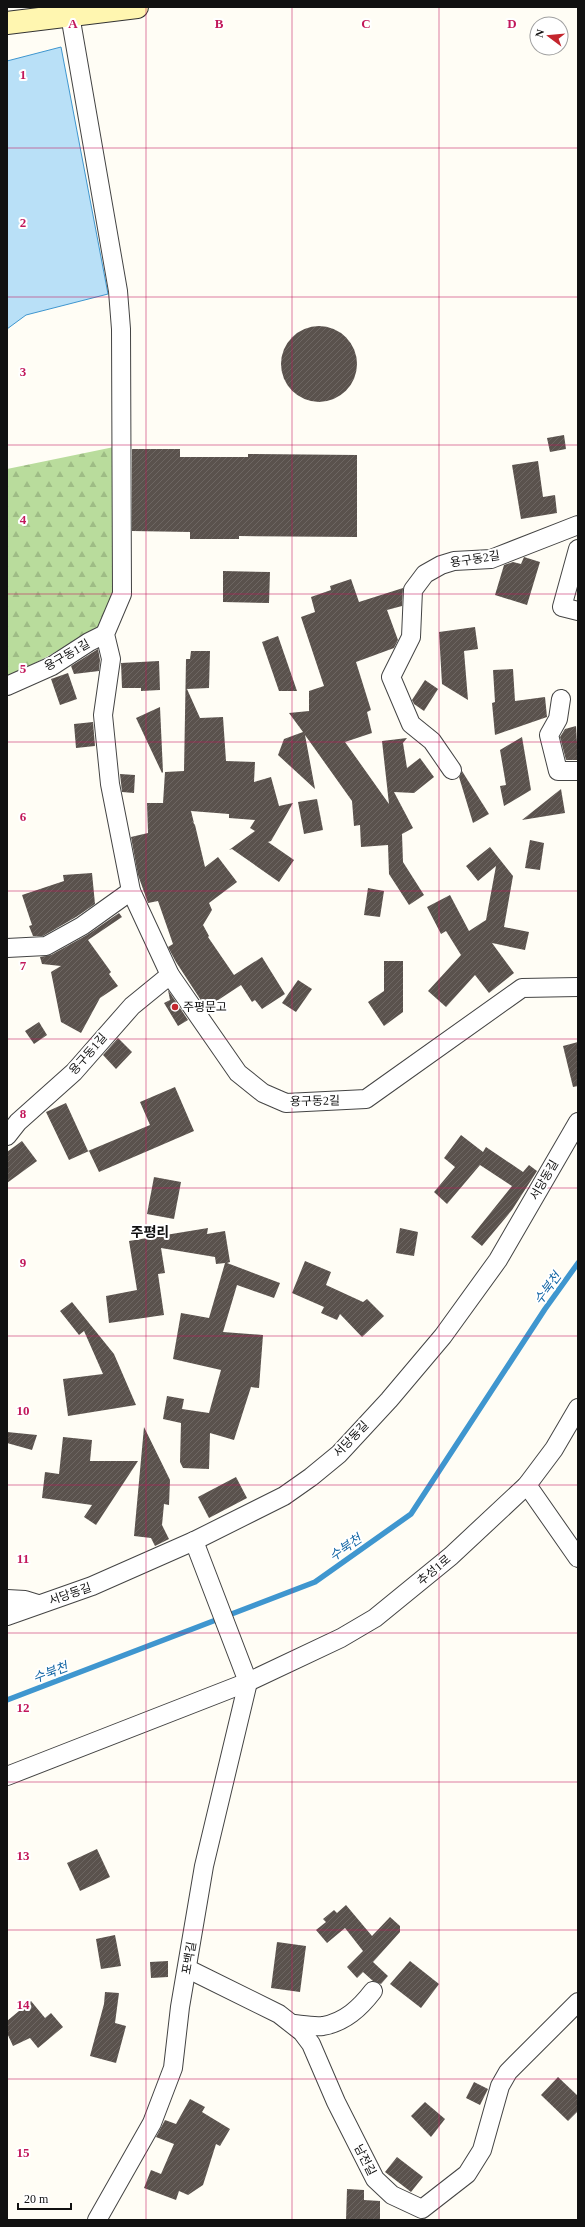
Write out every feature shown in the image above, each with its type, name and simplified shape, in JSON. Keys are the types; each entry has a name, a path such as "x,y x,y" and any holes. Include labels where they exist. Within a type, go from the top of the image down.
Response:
{"street":[{"path":"7,23 137,7"},
{"path":"70,15 118,291 121,329 122,594 105,634"},
{"name":"용구동2길","path":"452,770 432,741 411,724 391,677 411,637 413,590 425,574 441,565 454,560 490,559 578,525"},
{"path":"578,549 562,607 578,611"},
{"name":"용구동1길","path":"7,686 52,666 89,642 105,634"},
{"name":"용구동2길","path":"105,634 111,659 103,715 105,748 118,829 131,891 170,975 238,1073 263,1094 286,1103 366,1099 522,988 578,987"},
{"path":"561,699 558,719 549,735 558,771 578,771"},
{"path":"7,948 46,946 82,926 131,891"},
{"name":"용구동1길","path":"7,1136 18,1122 74,1072 132,1006 170,975"},
{"name":"서당동길","path":"7,1616 92,1586 194,1541 284,1496 311,1477 339,1454 389,1400 443,1336 498,1260 578,1122"},
{"name":"추성1로","path":"246,1676 341,1638 375,1618 451,1556 527,1484 554,1449 578,1408"},
{"path":"527,1484 578,1558"},
{"path":"7,1776 246,1676 194,1541"},
{"path":"7,1599 25,1600 38,1604"},
{"name":"포백길","path":"97,2220 152,2123 166,2090 173,2068 180,2007 188,1968 204,1866 246,1676"},
{"name":"남전길","path":"188,1968 280,2014 294,2024 311,2044 336,2102 375,2179 392,2195 422,2209 468,2174 482,2150 500,2086 508,2072 578,2002"},
{"path":"294,2024 322,2026 346,2018 360,2008 373,1991"}],"green space":[{"path":"114,447 118,607 91,633 7,678 7,469"}],"water":[{"path":"61,47 108,294 26,315 7,329 7,61"}],"building":[{"path":"312,326 326,326 340,332 351,343 357,357 357,371 354,379 346,391 340,396 326,402 312,402 298,396 287,385 281,371 281,357 287,343 298,332"},
{"path":"564,435 566,449 550,452 547,438"},
{"path":"132,449 180,449 180,457 248,457 248,454 357,455 357,537 239,536 239,539 190,539 190,532 132,531"},
{"path":"538,461 543,497 555,495 557,513 521,519 512,465"},
{"path":"524,557 540,562 527,605 495,595 504,565 513,562 521,564"},
{"path":"223,571 270,572 269,603 223,602"},
{"path":"351,579 359,602 403,588 402,606 387,610 398,640 394,648 356,662 371,710 367,712 372,733 345,742 389,804 382,741 407,738 403,743 407,768 420,758 434,777 414,793 394,792 413,828 402,834 403,862 424,895 409,905 389,874 388,845 361,847 360,825 354,826 352,801 305,735 315,789 278,755 284,739 303,732 289,713 309,711 309,691 324,686 301,617 315,612 311,597 331,590 330,586"},
{"path":"475,627 478,649 464,651 468,700 442,684 439,632"},
{"path":"278,636 297,691 279,691 262,642"},
{"path":"98,649 100,660 99,671 74,674 71,666"},
{"path":"191,651 210,651 209,688 187,689 200,718 223,717 226,761 255,762 254,782 271,777 279,806 293,803 271,841 268,842 294,860 279,882 232,849 229,850 255,831 250,828 255,820 229,818 229,814 191,811 194,823 192,821 195,825 205,867 218,857 237,882 209,903 212,910 203,925 209,936 208,937 234,975 262,957 285,994 262,1009 255,1000 252,1002 241,985 206,1008 168,947 173,944 158,901 148,903 138,875 131,837 148,833 147,803 163,803 165,772 184,771 186,659 190,659"},
{"path":"159,661 160,690 141,691 141,688 122,688 121,663"},
{"path":"513,669 515,701 545,697 547,717 495,735 492,703 495,702 493,670"},
{"path":"68,673 77,699 60,705 51,679"},
{"path":"425,680 438,689 424,711 414,704 412,700"},
{"path":"160,707 163,772 162,773 136,718"},
{"path":"93,722 95,746 76,748 74,724"},
{"path":"576,726 578,760 566,760 560,737 565,729"},
{"path":"522,737 531,790 504,806 500,786 506,785 500,750"},
{"path":"462,771 489,814 473,823 459,777"},
{"path":"120,774 135,775 134,793 122,792"},
{"path":"561,789 565,813 522,820"},
{"path":"317,799 323,830 304,834 298,802"},
{"path":"530,840 544,843 540,870 525,868"},
{"path":"490,847 513,876 504,927 529,932 525,950 492,943 514,973 489,993 475,975 446,1007 428,991 461,955 446,931 441,934 427,907 450,895 469,931 486,920 496,866 478,881 466,866"},
{"path":"92,873 95,904 43,936 33,936 29,926 32,925 22,895 64,881 63,875"},
{"path":"368,888 384,891 380,917 364,915"},
{"path":"119,913 122,917 88,940 111,972 109,974 118,986 100,998 81,1033 61,1022 51,972 61,966 42,964 40,957 51,955 87,935"},
{"path":"384,961 403,961 403,1012 384,1026 368,1002 384,991"},
{"path":"298,980 312,989 296,1012 282,1003"},
{"path":"168,990 188,1020 178,1026 164,1003 170,1000"},
{"path":"39,1022 47,1035 34,1044 25,1031"},
{"path":"118,1038 132,1052 116,1069 103,1055"},
{"path":"578,1042 578,1086 573,1087 563,1046"},
{"path":"175,1087 194,1131 99,1172 89,1151 69,1160 46,1112 66,1103 88,1151 150,1125 140,1102"},
{"path":"461,1135 483,1152 486,1147 523,1172 529,1165 537,1171 512,1210 482,1246 471,1237 512,1186 480,1165 447,1204 434,1192 455,1167 444,1158"},
{"path":"22,1141 37,1161 7,1183 7,1152"},
{"path":"154,1177 181,1182 174,1219 147,1214"},
{"path":"208,1228 207,1234 225,1231 230,1262 227,1263 280,1283 274,1298 237,1285 223,1332 263,1335 259,1388 251,1387 234,1440 210,1433 209,1469 183,1468 180,1462 181,1423 163,1419 167,1396 184,1399 182,1409 209,1413 221,1370 173,1359 181,1313 209,1318 225,1263 216,1264 215,1257 161,1248 165,1273 158,1274 164,1315 109,1323 106,1296 137,1290 129,1241"},
{"path":"400,1228 418,1232 414,1256 396,1253"},
{"path":"305,1261 331,1272 326,1285 363,1302 367,1299 384,1316 362,1337 340,1314 337,1320 321,1313 324,1307 292,1293"},
{"path":"72,1302 114,1354 136,1405 68,1416 63,1379 103,1374 84,1331 79,1335 60,1311"},
{"path":"144,1427 170,1480 169,1505 164,1504 162,1525 169,1539 155,1546 151,1538 134,1536"},
{"path":"7,1432 37,1435 32,1450 7,1443"},
{"path":"63,1437 92,1440 90,1461 138,1461 96,1525 84,1517 92,1505 42,1498 45,1472 59,1474"},
{"path":"236,1477 247,1498 209,1518 198,1497"},
{"path":"97,1849 110,1877 80,1891 67,1863"},
{"path":"346,1905 372,1936 390,1917 400,1926 400,1932 373,1962 388,1976 381,1984 373,1981 363,1972 357,1978 347,1967 363,1951 345,1928 327,1943 316,1930 326,1922 323,1919 334,1910 337,1913"},
{"path":"115,1935 121,1966 101,1969 96,1939"},
{"path":"277,1942 306,1946 300,1992 271,1988"},
{"path":"168,1961 168,1977 151,1978 150,1962"},
{"path":"410,1961 439,1984 421,2008 390,1984"},
{"path":"105,1992 119,1993 115,2023 126,2026 116,2063 90,2056 104,2004"},
{"path":"31,2001 45,2018 51,2013 63,2027 38,2048 30,2038 13,2046 7,2033 7,2021"},
{"path":"558,2077 578,2096 578,2111 568,2121 541,2095"},
{"path":"474,2082 488,2089 480,2105 466,2098"},
{"path":"190,2099 205,2107 202,2112 230,2129 220,2146 216,2144 203,2185 188,2195 179,2191 176,2200 144,2188 151,2170 161,2174 174,2144 156,2137 165,2120 176,2124"},
{"path":"425,2102 445,2119 431,2137 411,2116"},
{"path":"397,2157 423,2177 411,2192 385,2172"},
{"path":"347,2189 364,2190 364,2200 380,2201 380,2220 346,2220"}],"waterway":[{"name":"수북천","path":"7,1700 315,1582 411,1514 545,1309 578,1263"}],"place":[{"name":"주평문고","path":"175,1007"}],"district":[{"name":"주평리","path":"150,1232"}]}
